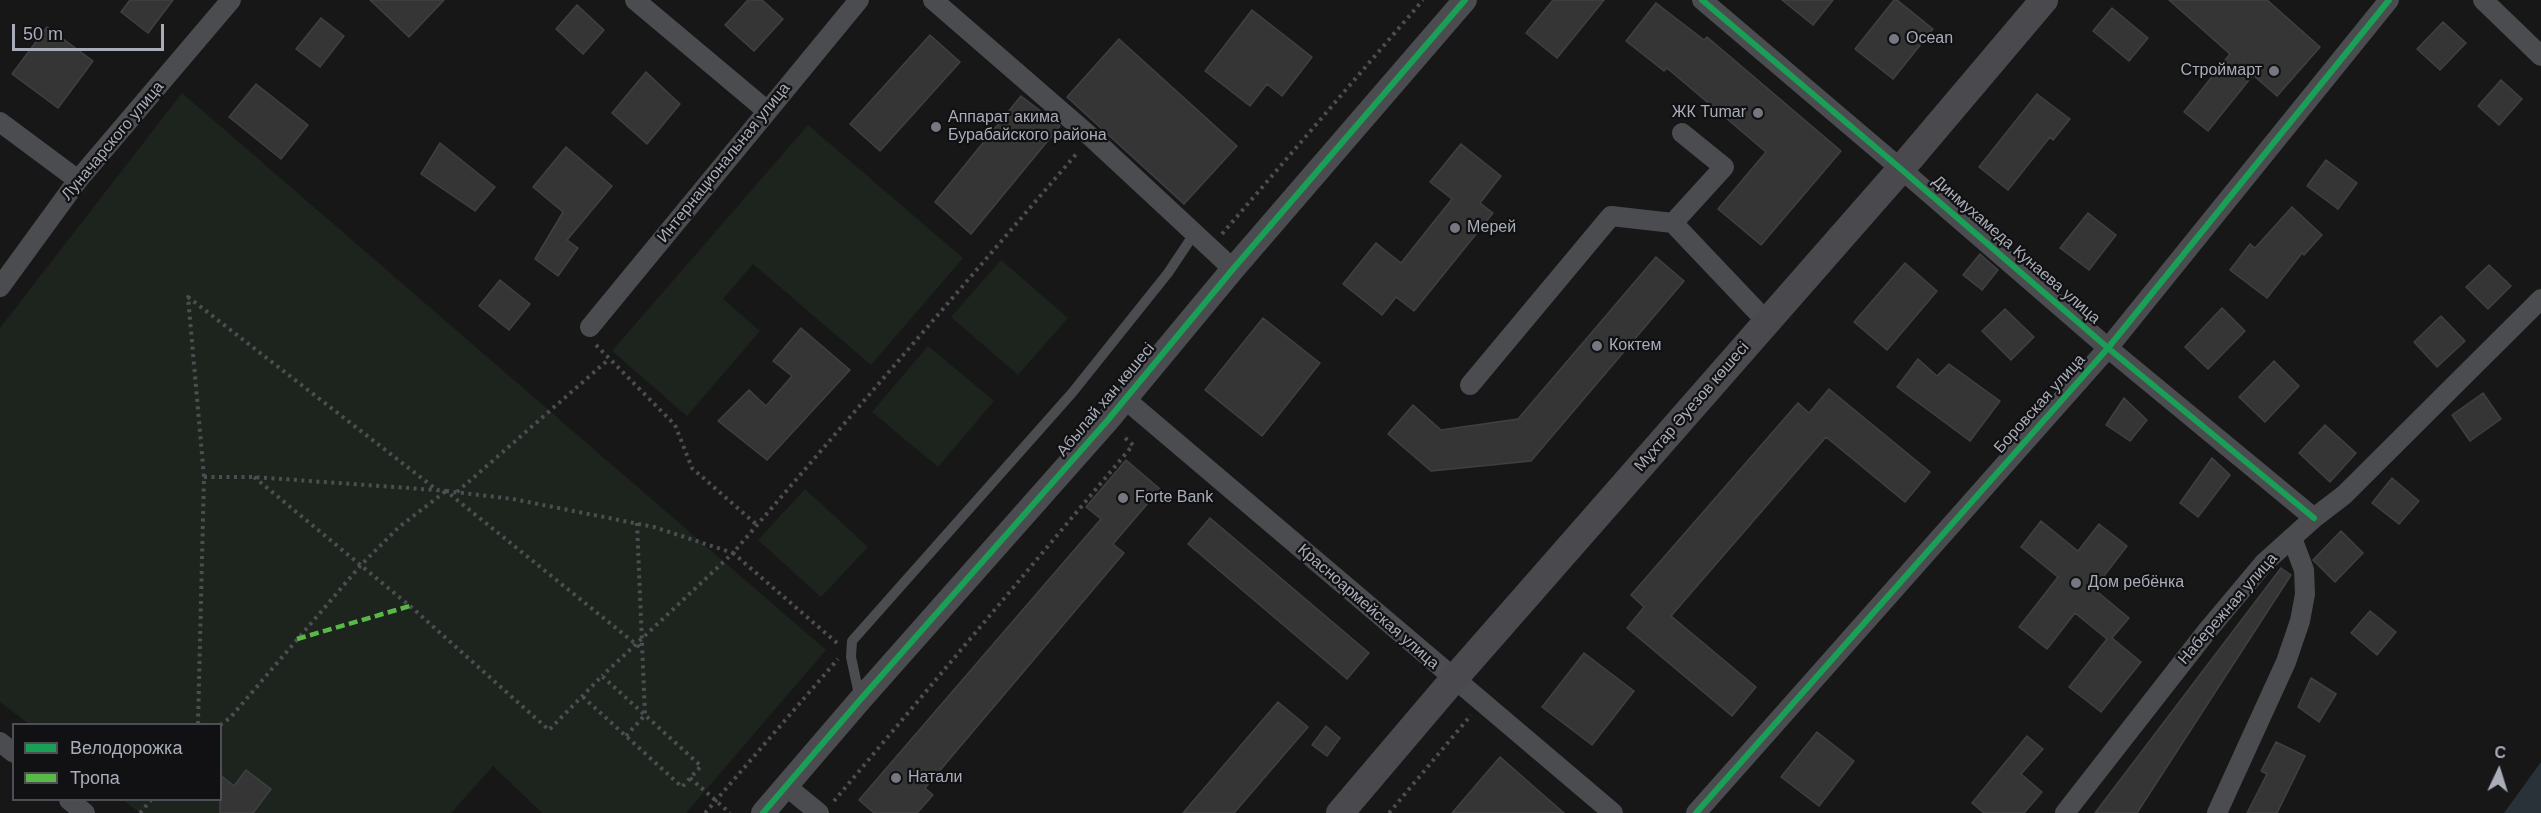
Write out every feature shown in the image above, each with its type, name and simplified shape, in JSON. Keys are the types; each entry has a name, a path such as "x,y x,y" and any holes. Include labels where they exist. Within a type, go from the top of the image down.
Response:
{"main road":[{"name":"Мұхтар Әуезов көшесі","path":"1340,813 1453,680 1901,168 2044,0"}],"street":[{"name":"Луначарского улица","path":"0,287 78,180 231,0"},
{"path":"635,0 766,110"},
{"name":"Интернациональная улица","path":"590,327 766,110 859,0"},
{"path":"933,0 1091,137 1233,269"},
{"name":"Абылай хан көшесі","path":"763,813 1107,421 1233,269 1465,0"},
{"name":"Динмухамеда Кунаева улица","path":"1702,0 1901,168 2108,348 2314,518"},
{"name":"Боровская улица","path":"1696,813 2108,348 2389,0"},
{"path":"2483,0 2541,56"},
{"path":"0,122 78,180"},
{"path":"1673,224 1724,167 1682,133"},
{"path":"1470,385 1611,216 1673,224 1767,322"},
{"name":"Набережная улица","path":"2065,813 2207,631 2264,563 2314,518 2344,495 2541,299"},
{"name":"Красноармейская улица","path":"1125,399 1612,813"},
{"path":"2217,813 2286,662 2300,621 2305,594 2304,570 2292,538"},
{"path":"0,742 12,751"},
{"path":"786,786 825,808"},
{"path":"70,801 85,813"}],"lane":[{"path":"860,700 851,657 852,641 1072,393 1168,273 1194,234"}],"path":[{"path":"1221,235 1423,0"},
{"path":"254,477 410,606 549,730 635,644 732,553 1091,137"},
{"path":"198,723 204,477 188,297 437,490"},
{"path":"590,327 591,340 608,360 675,425 692,468 757,525"},
{"path":"457,492 608,360"},
{"path":"825,808 1133,445 1107,421"},
{"path":"204,477 254,477 437,490 513,499 654,526 732,553 845,650 705,813"},
{"path":"222,724 230,718 361,565 399,527 446,491"},
{"path":"446,491 642,650"},
{"path":"626,736 645,715 637,523"},
{"path":"583,697 682,788 701,766 602,676"},
{"path":"1389,813 1481,703"},
{"path":"690,778 730,813"},
{"path":"140,813 150,801"}],"shaded area":[{"path":"182,93 826,650 686,813 542,813 493,766 451,813 140,813 124,801 222,801 222,723 28,723 0,702 0,328"},
{"path":"808,125 963,258 871,365 753,264 723,299 760,331 687,416 612,351"},
{"path":"1001,260 1068,318 1018,375 951,317"},
{"path":"928,346 994,401 938,467 872,412"},
{"path":"805,489 868,547 821,597 758,540"},
{"path":"2541,762 2541,813 2504,813"}],"building":[{"path":"130,0 173,0 148,33 121,12"},
{"path":"370,0 444,0 409,37"},
{"path":"748,0 762,0 783,19 754,51 725,25"},
{"path":"1553,0 1604,0 1557,58 1526,33"},
{"path":"1782,0 1833,0 1813,25"},
{"name":"Ocean","path":"1894,0 1933,29 1893,79 1855,49"},
{"name":"Строймарт","path":"2169,0 2267,0 2320,47 2277,96 2253,75 2208,131 2184,112 2230,54"},
{"name":"ЖК Tumar","path":"1656,3 1704,40 1707,37 1841,151 1761,245 1718,209 1766,152 1667,68 1664,71 1626,41"},
{"path":"577,5 604,30 583,54 556,29"},
{"path":"2112,8 2148,38 2129,61 2093,31"},
{"path":"1252,10 1312,57 1282,96 1267,84 1250,106 1205,71"},
{"path":"321,18 344,36 320,67 296,49"},
{"path":"2443,22 2466,43 2440,70 2417,49"},
{"path":"47,27 93,61 58,108 12,74"},
{"path":"930,35 960,62 880,151 850,124"},
{"path":"1119,39 1237,146 1184,204 1067,97"},
{"path":"646,72 680,104 647,144 612,113"},
{"path":"2501,80 2522,99 2499,125 2478,106"},
{"path":"256,84 308,125 281,159 229,117"},
{"path":"2037,94 2070,119 2053,140 2050,137 2008,190 1979,167"},
{"path":"1021,96 1060,126 971,234 935,202"},
{"path":"440,143 495,187 475,211 421,174"},
{"name":"Мерей","path":"1461,144 1501,176 1480,203 1493,213 1414,311 1396,297 1382,315 1343,284 1376,243 1401,263 1452,199 1430,182"},
{"path":"566,147 612,186 567,240 578,248 558,276 535,259 563,212 533,187"},
{"path":"2326,160 2357,183 2338,209 2307,186"},
{"path":"2292,207 2322,235 2304,255 2302,253 2267,298 2230,270 2250,244 2255,248"},
{"path":"2088,213 2116,235 2089,270 2060,248"},
{"path":"1980,254 1998,270 1982,290 1963,275"},
{"path":"1656,257 1684,281 1531,461 1431,471 1388,434 1413,405 1441,430 1518,419"},
{"path":"1905,263 1937,291 1887,350 1854,322"},
{"path":"2489,265 2511,286 2488,309 2466,287"},
{"path":"500,280 530,304 509,330 479,306"},
{"path":"2222,308 2245,331 2208,369 2185,347"},
{"path":"2005,309 2034,337 2011,360 1982,331"},
{"path":"2441,316 2465,341 2437,367 2414,342"},
{"path":"1263,318 1320,363 1262,436 1205,390"},
{"path":"801,328 850,370 767,460 718,421 749,390 766,406 792,376 773,361"},
{"path":"1918,359 1937,376 1949,364 2000,401 1970,441 1897,387"},
{"path":"2274,361 2299,386 2265,422 2239,397"},
{"path":"1829,389 1930,472 1905,502 1826,437 1671,616 1756,687 1732,716 1627,628 1644,607 1631,595 1798,403 1809,413"},
{"path":"2483,393 2501,419 2470,441 2452,415"},
{"path":"2124,398 2147,420 2130,441 2106,425"},
{"path":"2325,425 2356,453 2330,482 2299,453"},
{"path":"2212,458 2230,475 2198,517 2180,503"},
{"path":"1126,460 1160,489 1113,544 1124,553 925,788 933,795 917,813 874,813 859,800 1101,519 1086,507"},
{"path":"2392,478 2419,501 2399,524 2372,503"},
{"path":"1210,518 1369,653 1347,679 1188,544"},
{"name":"Дом ребёнка","path":"2041,521 2078,551 2099,524 2127,546 2094,589 2129,618 2112,638 2141,662 2101,712 2069,687 2107,639 2075,613 2047,649 2019,627 2058,577 2021,547"},
{"path":"2341,531 2363,553 2335,582 2313,560"},
{"path":"2281,568 2291,575 2137,813 2095,813"},
{"path":"2370,611 2396,632 2377,655 2351,633"},
{"path":"1584,653 1634,691 1592,745 1542,707"},
{"path":"2311,678 2336,694 2319,722 2298,707"},
{"path":"1278,702 1308,727 1234,813 1183,813"},
{"path":"1326,726 1340,738 1327,756 1312,745"},
{"path":"1817,732 1854,761 1819,806 1781,777"},
{"path":"2027,736 2043,749 2021,774 2042,792 2024,813 1984,813 1972,803"},
{"path":"2276,742 2305,756 2277,813 2247,813 2267,774 2261,771"},
{"path":"1500,757 1564,813 1452,813"},
{"path":"246,770 271,789 253,813 220,813 222,777 234,786"}],"marked path":[{"path":"297,639 410,606"}],"cycle path":[{"path":"763,813 1107,421 1233,269 1465,0"},
{"path":"1702,0 2108,348 2314,518"},
{"path":"1696,813 2108,348 2389,0"}],"place":[{"name":"Ocean","path":"1894,39"},
{"name":"Строймарт","path":"2274,71"},
{"name":"ЖК Tumar","path":"1758,113"},
{"name":"Аппарат акима Бурабайского района","path":"936,127"},
{"name":"Мерей","path":"1455,228"},
{"name":"Коктем","path":"1597,346"},
{"name":"Forte Bank","path":"1123,498"},
{"name":"Дом ребёнка","path":"2076,583"},
{"name":"Натали","path":"896,778"}]}
